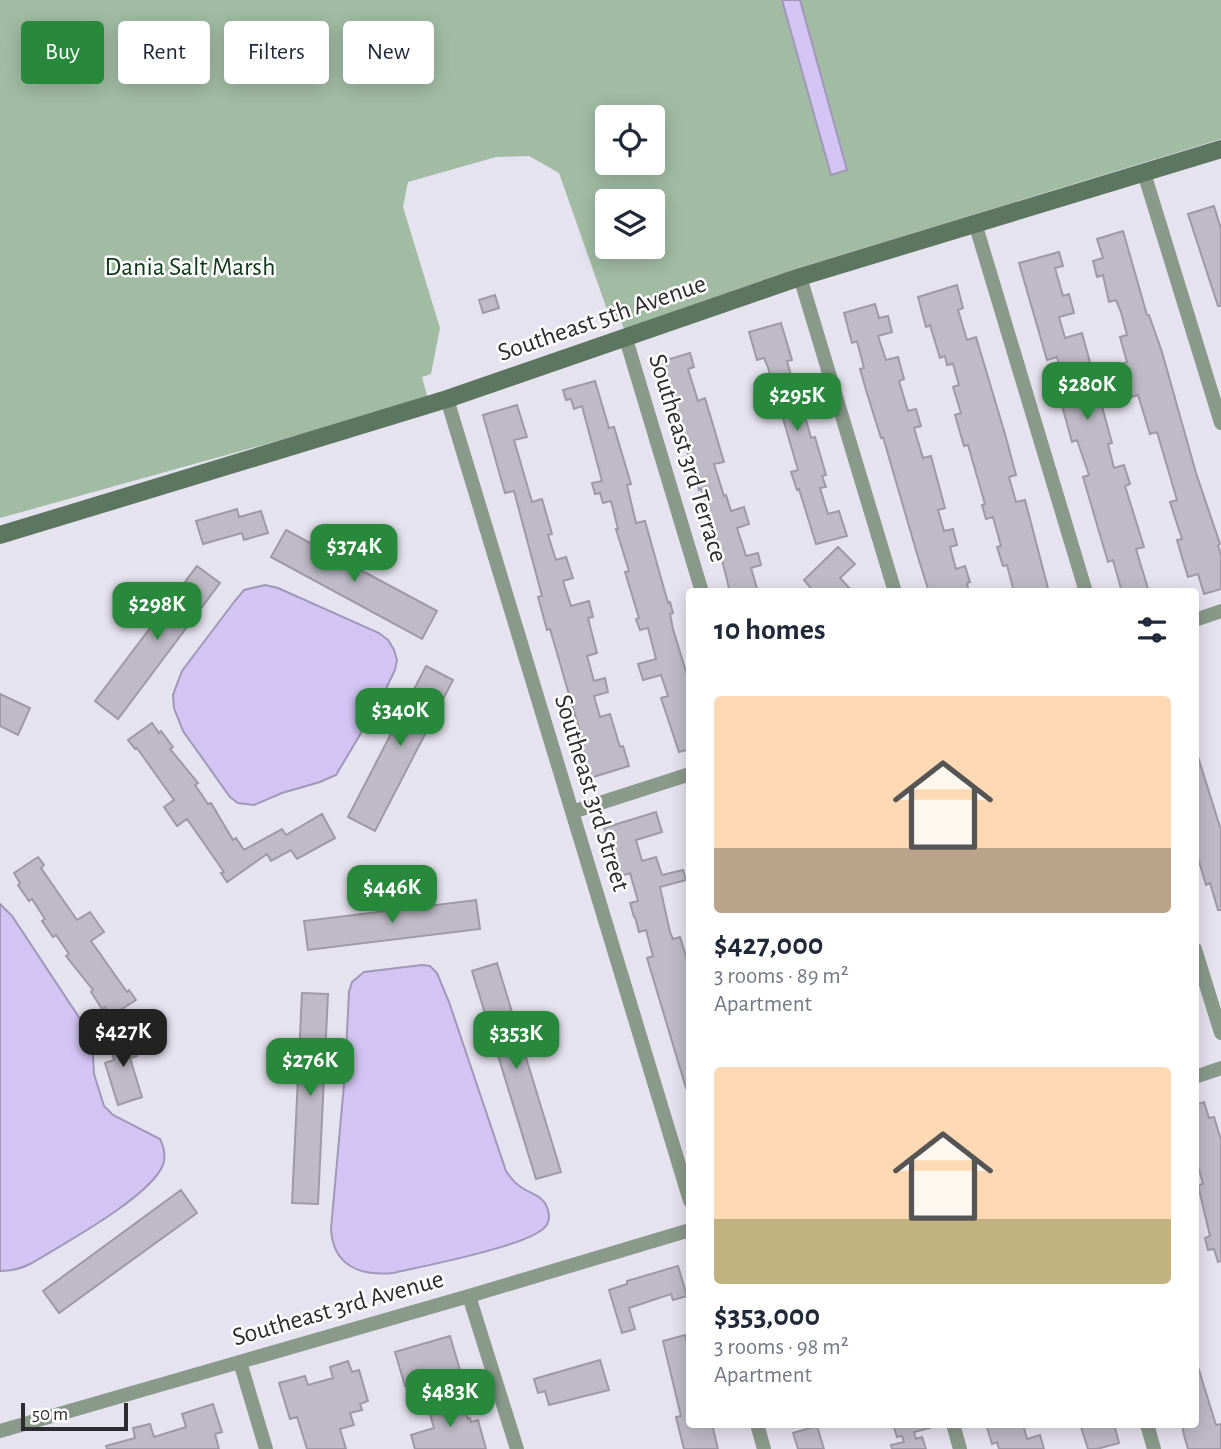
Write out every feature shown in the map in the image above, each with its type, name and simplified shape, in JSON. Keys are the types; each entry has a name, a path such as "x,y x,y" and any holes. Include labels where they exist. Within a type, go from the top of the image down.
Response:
{"street":[{"name":"Southeast 5th Avenue","path":"0,535 447,400 800,277 1221,149"},
{"path":"1144,173 1221,423"},
{"path":"975,223 1085,588"},
{"path":"800,277 894,588"},
{"name":"Southeast 3rd Terrace","path":"626,339 701,588"},
{"name":"Southeast 3rd Street","path":"447,400 686,1188"},
{"path":"1199,619 1221,611"},
{"path":"572,812 686,775"},
{"path":"1199,962 1221,1033"},
{"path":"1199,1075 1221,1068"},
{"name":"Southeast 3rd Avenue","path":"0,1431 686,1231"},
{"path":"469,1296 517,1449"},
{"path":"240,1362 266,1449"},
{"path":"758,1428 764,1449"},
{"path":"954,1428 960,1449"},
{"path":"1148,1428 1154,1449"}],"green space":[{"name":"Dania Salt Marsh","path":"0,0 1221,0 1221,139 798,268 624,329 620,318 611,321 559,173 529,156 496,157 408,182 403,207 440,328 431,374 422,377 428,399 0,518"}],"shaded area":[{"path":"782,0 800,0 847,170 831,175"},
{"path":"265,585 278,588 379,633 388,640 397,660 380,701 336,775 254,805 238,803 230,797 183,731 174,708 173,695 182,671 244,590"},
{"path":"0,904 12,916 92,1037 94,1074 104,1106 113,1115 160,1139 164,1155 163,1165 155,1178 124,1205 32,1263 0,1271"},
{"path":"430,966 437,973 449,1002 506,1171 516,1184 544,1201 549,1215 547,1225 532,1236 494,1249 393,1273 370,1273 350,1266 343,1260 333,1242 331,1229 345,1073 349,992 352,982 364,972"}],"building":[{"path":"1214,206 1221,229 1221,306 1218,306 1188,214"},
{"path":"1123,231 1220,544 1221,589 1204,594 1198,574 1188,577 1177,540 1182,539 1170,502 1177,500 1157,432 1150,434 1138,395 1131,397 1121,364 1127,362 1120,337 1127,335 1121,312 1116,300 1109,302 1103,275 1097,277 1093,261 1103,258 1097,239"},
{"path":"1059,252 1063,266 1055,268 1063,296 1069,294 1074,313 1059,317 1065,338 1082,333 1112,443 1108,444 1114,468 1124,465 1130,484 1125,486 1144,547 1136,549 1148,588 1121,588 1113,560 1108,562 1083,477 1089,475 1077,440 1072,442 1060,398 1065,396 1057,357 1047,360 1019,263"},
{"path":"957,285 963,308 958,310 967,340 976,337 1016,475 1009,477 1016,502 1025,500 1048,588 1013,588 1007,565 1003,566 993,517 986,519 982,505 985,504 968,445 964,446 955,415 961,413 953,387 959,385 953,364 947,365 945,356 940,358 930,325 926,327 918,297"},
{"path":"495,295 499,308 483,313 479,300"},
{"path":"875,304 879,318 888,316 892,332 878,336 886,360 898,357 904,379 899,381 908,411 916,409 921,426 914,428 923,458 931,456 945,508 938,510 944,531 953,529 957,545 950,547 956,569 965,566 970,582 967,583 968,588 928,588 883,437 881,438 866,390 860,369 864,368 857,341 852,343 844,313"},
{"path":"781,323 792,360 787,361 797,397 803,395 806,408 803,409 811,438 815,437 826,475 822,476 826,487 820,488 828,514 839,511 847,536 816,544 791,472 798,470 782,415 772,418 768,404 777,401 768,367 764,358 757,360 749,332"},
{"path":"690,353 694,367 688,369 698,401 705,398 724,462 714,464 724,496 726,495 731,511 744,507 749,524 737,528 746,556 758,553 761,565 751,568 757,588 729,588 718,544 660,362"},
{"path":"595,381 609,428 614,427 631,484 627,485 636,523 645,521 673,613 670,614 673,629 686,671 686,750 679,752 661,698 668,696 661,675 643,680 638,664 656,659 648,628 640,630 636,619 639,618 625,572 629,571 616,529 611,501 603,503 600,493 595,494 592,483 602,481 582,406 574,409 571,399 566,400 563,390"},
{"path":"517,405 527,437 514,440 532,502 542,499 552,534 548,535 556,560 566,557 573,578 563,581 571,606 589,601 593,617 588,618 597,653 587,656 594,681 605,678 608,692 594,696 600,717 610,714 629,766 590,778 581,747 584,746 538,597 542,596 514,491 505,493 483,415"},
{"path":"237,509 239,517 261,511 268,533 244,540 242,533 203,544 196,521"},
{"path":"286,530 437,611 422,639 271,557"},
{"path":"838,547 855,564 840,578 849,588 811,588 804,580"},
{"path":"197,566 220,583 118,719 95,701"},
{"path":"426,666 453,680 375,831 348,817"},
{"path":"0,694 30,708 18,735 0,726"},
{"path":"152,723 159,733 161,731 173,747 170,749 198,783 195,785 208,804 211,803 233,840 236,838 244,850 282,829 286,835 322,814 335,838 297,859 291,850 271,861 267,854 227,882 221,873 224,872 187,819 177,826 164,807 174,800 137,748 128,740"},
{"path":"1199,760 1221,830 1221,910 1218,910 1210,883 1206,885 1199,861"},
{"path":"656,812 662,832 636,840 642,861 656,857 662,875 683,870 686,880 660,887 670,932 673,939 680,937 686,956 686,1088 647,958 653,956 646,930 639,932 630,903 638,901 630,873 621,876 604,828"},
{"path":"38,857 44,865 41,868 77,920 90,912 104,932 91,941 127,992 129,990 136,1000 111,1016 105,1007 102,1009 91,992 93,990 66,956 69,954 42,921 45,919 32,899 29,901 18,885 20,883 14,873"},
{"path":"476,900 480,929 308,950 304,921"},
{"path":"497,963 561,1172 536,1179 472,971"},
{"path":"302,993 328,994 318,1204 292,1203"},
{"path":"130,1032 137,1056 130,1058 142,1097 118,1105 105,1063 114,1060 108,1038"},
{"path":"1204,1102 1209,1118 1214,1117 1221,1140 1221,1261 1218,1262 1214,1249 1208,1250 1205,1238 1210,1236 1199,1189 1199,1185 1203,1184 1199,1170 1199,1104"},
{"path":"181,1190 197,1213 59,1313 43,1291"},
{"path":"678,1266 686,1296 673,1300 671,1294 629,1308 635,1329 622,1333 609,1290 627,1284 627,1281"},
{"path":"685,1335 686,1428 713,1428 718,1449 684,1449 676,1417 681,1416 663,1341"},
{"path":"450,1336 460,1370 405,1386 395,1352"},
{"path":"600,1360 609,1390 549,1405 545,1391 538,1393 534,1379"},
{"path":"348,1361 352,1372 359,1370 368,1401 360,1404 362,1410 350,1413 354,1425 340,1429 346,1449 307,1449 297,1417 290,1419 279,1383 305,1376 308,1385 333,1378 330,1367"},
{"path":"1199,1370 1216,1425 1221,1424 1221,1449 1188,1449 1183,1428 1199,1428"},
{"path":"462,1398 468,1419 470,1418 471,1422 478,1420 486,1449 415,1449 411,1435 434,1428 428,1408"},
{"path":"213,1404 222,1432 215,1434 219,1449 107,1449 106,1446 135,1438 133,1428 150,1424 154,1437 186,1427 182,1414"},
{"path":"818,1428 824,1449 798,1449 793,1433"},
{"path":"894,1428 930,1428 914,1432 916,1439 922,1437 926,1449 892,1449 891,1445 904,1442 902,1436 897,1437"},
{"path":"987,1428 1024,1428 1027,1439 1040,1435 1044,1449 999,1449 997,1442 992,1444"},
{"path":"1081,1428 1115,1428 1119,1443 1088,1449"}]}
